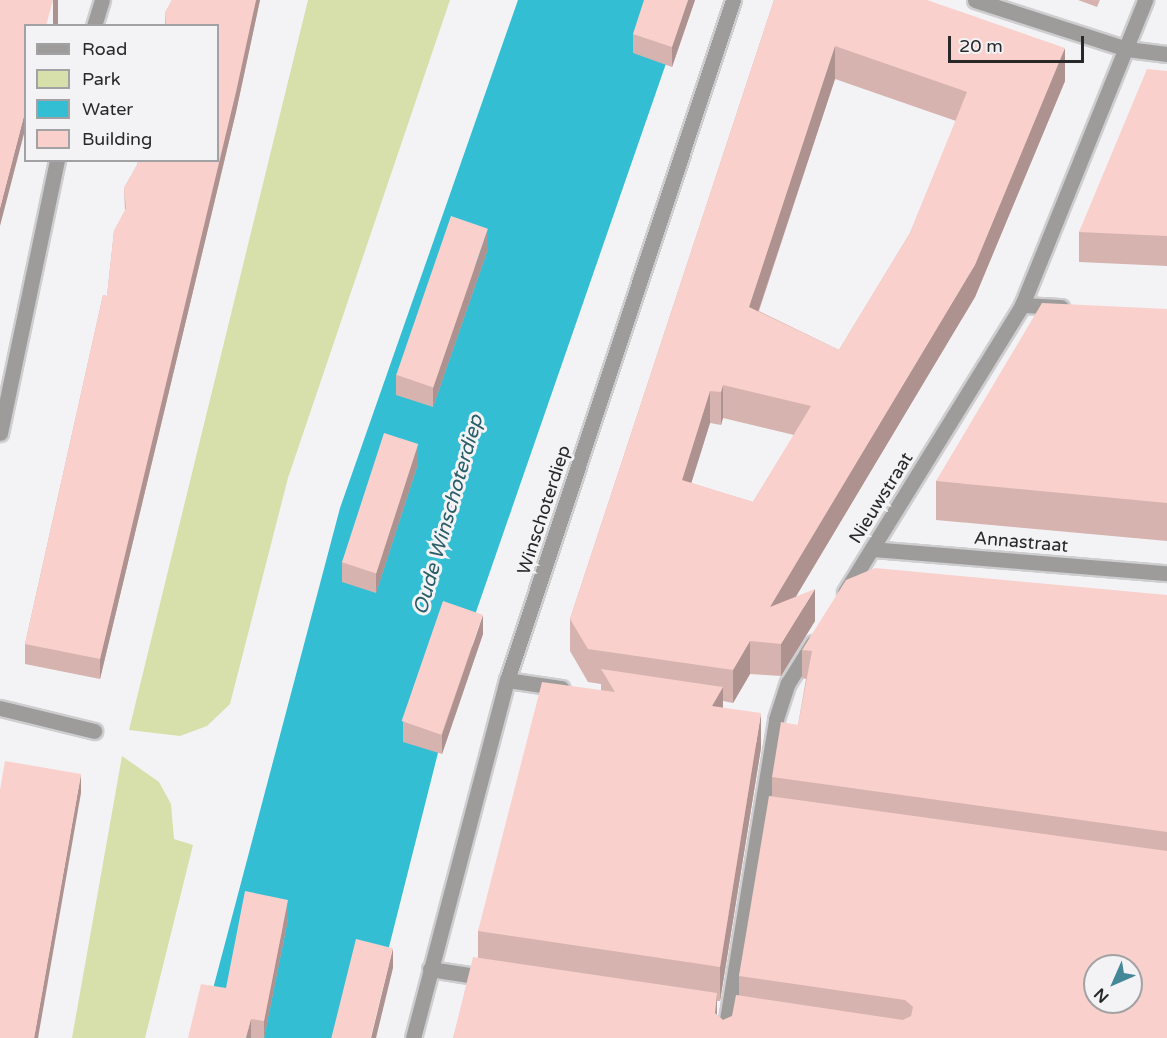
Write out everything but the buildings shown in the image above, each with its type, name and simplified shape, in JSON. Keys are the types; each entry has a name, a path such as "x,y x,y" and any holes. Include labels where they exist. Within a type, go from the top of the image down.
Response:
{"street":[{"path":"95,24 102,0"},
{"name":"Winschoterdiep","path":"413,1038 507,680 733,0"},
{"path":"975,0 1127,49 1167,54"},
{"name":"Nieuwstraat","path":"836,607 1022,305 1145,0"},
{"path":"0,433 57,162"},
{"path":"1022,305 1078,308"},
{"name":"Annastraat","path":"872,549 1167,573"},
{"path":"724,1038 734,1014 767,814 770,718 788,683 824,626"},
{"path":"507,680 578,690"},
{"path":"0,708 94,731"},
{"path":"430,969 510,981"},
{"path":"705,1010 734,1014"}],"green space":[{"path":"308,0 450,0 288,478 230,704 207,726 180,736 129,730"},
{"path":"122,756 159,782 171,804 174,839 193,845 145,1038 72,1038"}],"water":[{"name":"Oude Winschoterdiep","path":"518,0 688,0 467,638 366,1038 200,1038 340,508"}]}
